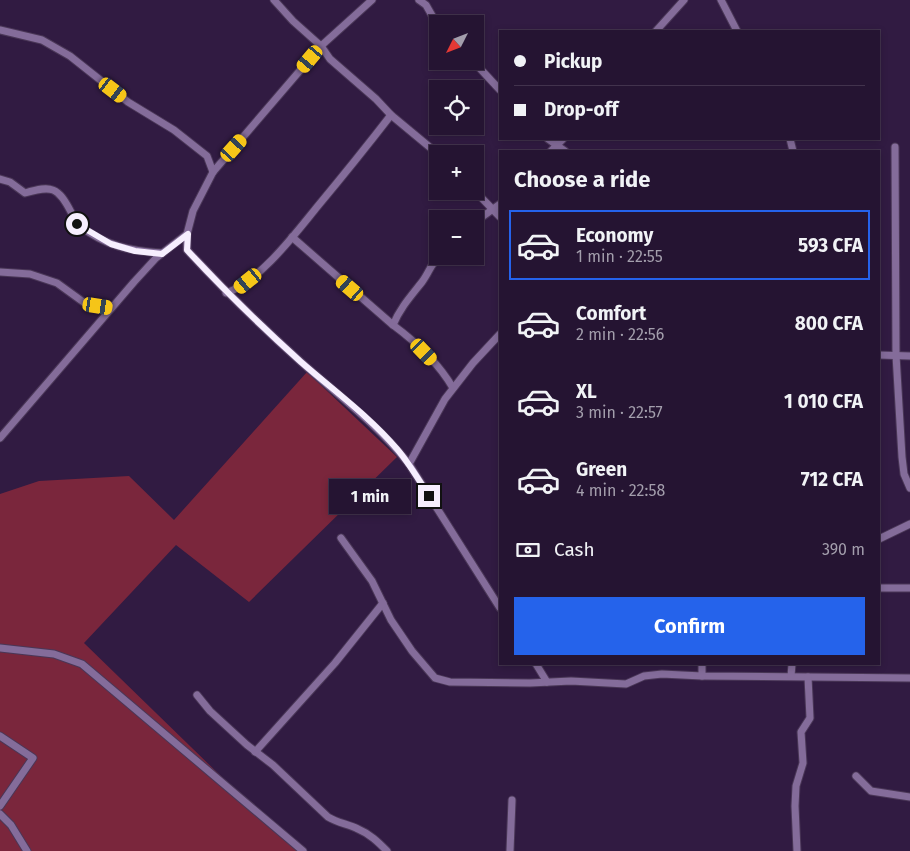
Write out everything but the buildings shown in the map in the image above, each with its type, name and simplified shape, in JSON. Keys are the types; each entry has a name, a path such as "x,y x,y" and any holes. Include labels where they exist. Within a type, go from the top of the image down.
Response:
{"street":[{"path":"274,0 293,21 321,46 330,59 376,99 391,115 429,147"},
{"path":"372,0 321,46 213,172 193,211 187,250 226,293 396,447 409,464 499,606"},
{"path":"419,0 426,5 432,15"},
{"path":"657,30 684,0"},
{"path":"721,0 736,30"},
{"path":"0,30 42,40 70,56 128,102 174,130 207,156 213,172"},
{"path":"481,70 499,89"},
{"path":"226,293 238,289 248,281 292,237 391,115"},
{"path":"553,149 562,140"},
{"path":"895,147 896,355 902,456 904,474 910,488"},
{"path":"0,179 10,182 25,193 44,188 56,191 63,198 77,224 111,244 135,251 162,254"},
{"path":"484,200 499,216"},
{"path":"484,216 499,205"},
{"path":"0,438 110,308 162,254 188,234"},
{"path":"292,237 404,334 446,375 454,388"},
{"path":"393,325 398,313 423,280 431,265"},
{"path":"0,272 30,274 57,283 86,304 110,308"},
{"path":"409,464 445,399 473,363 499,335"},
{"path":"880,355 910,356"},
{"path":"880,539 910,524"},
{"path":"341,538 372,580 391,620 412,651 435,678 450,682 572,681 626,684 644,676 662,674 910,678"},
{"path":"880,588 910,588"},
{"path":"255,752 335,663 383,604"},
{"path":"0,648 54,654 82,664 303,851"},
{"path":"537,665 547,682"},
{"path":"702,665 702,676"},
{"path":"792,665 792,676"},
{"path":"797,851 796,786 803,763 801,732 810,718 808,677"},
{"path":"197,695 210,712 272,765 328,817 338,823 357,828 373,837 386,851"},
{"path":"0,736 32,758 0,806"},
{"path":"856,776 871,791 910,797"},
{"path":"510,851 512,800"},
{"path":"0,814 11,825 27,851"}],"shaded area":[{"path":"307,372 397,457 249,602 176,545 84,643 298,851 0,851 0,494 39,481 129,476 174,520"}],"route":[{"path":"77,224 111,244 135,251 162,254 188,234 187,250 226,293 396,447 429,496"}]}
